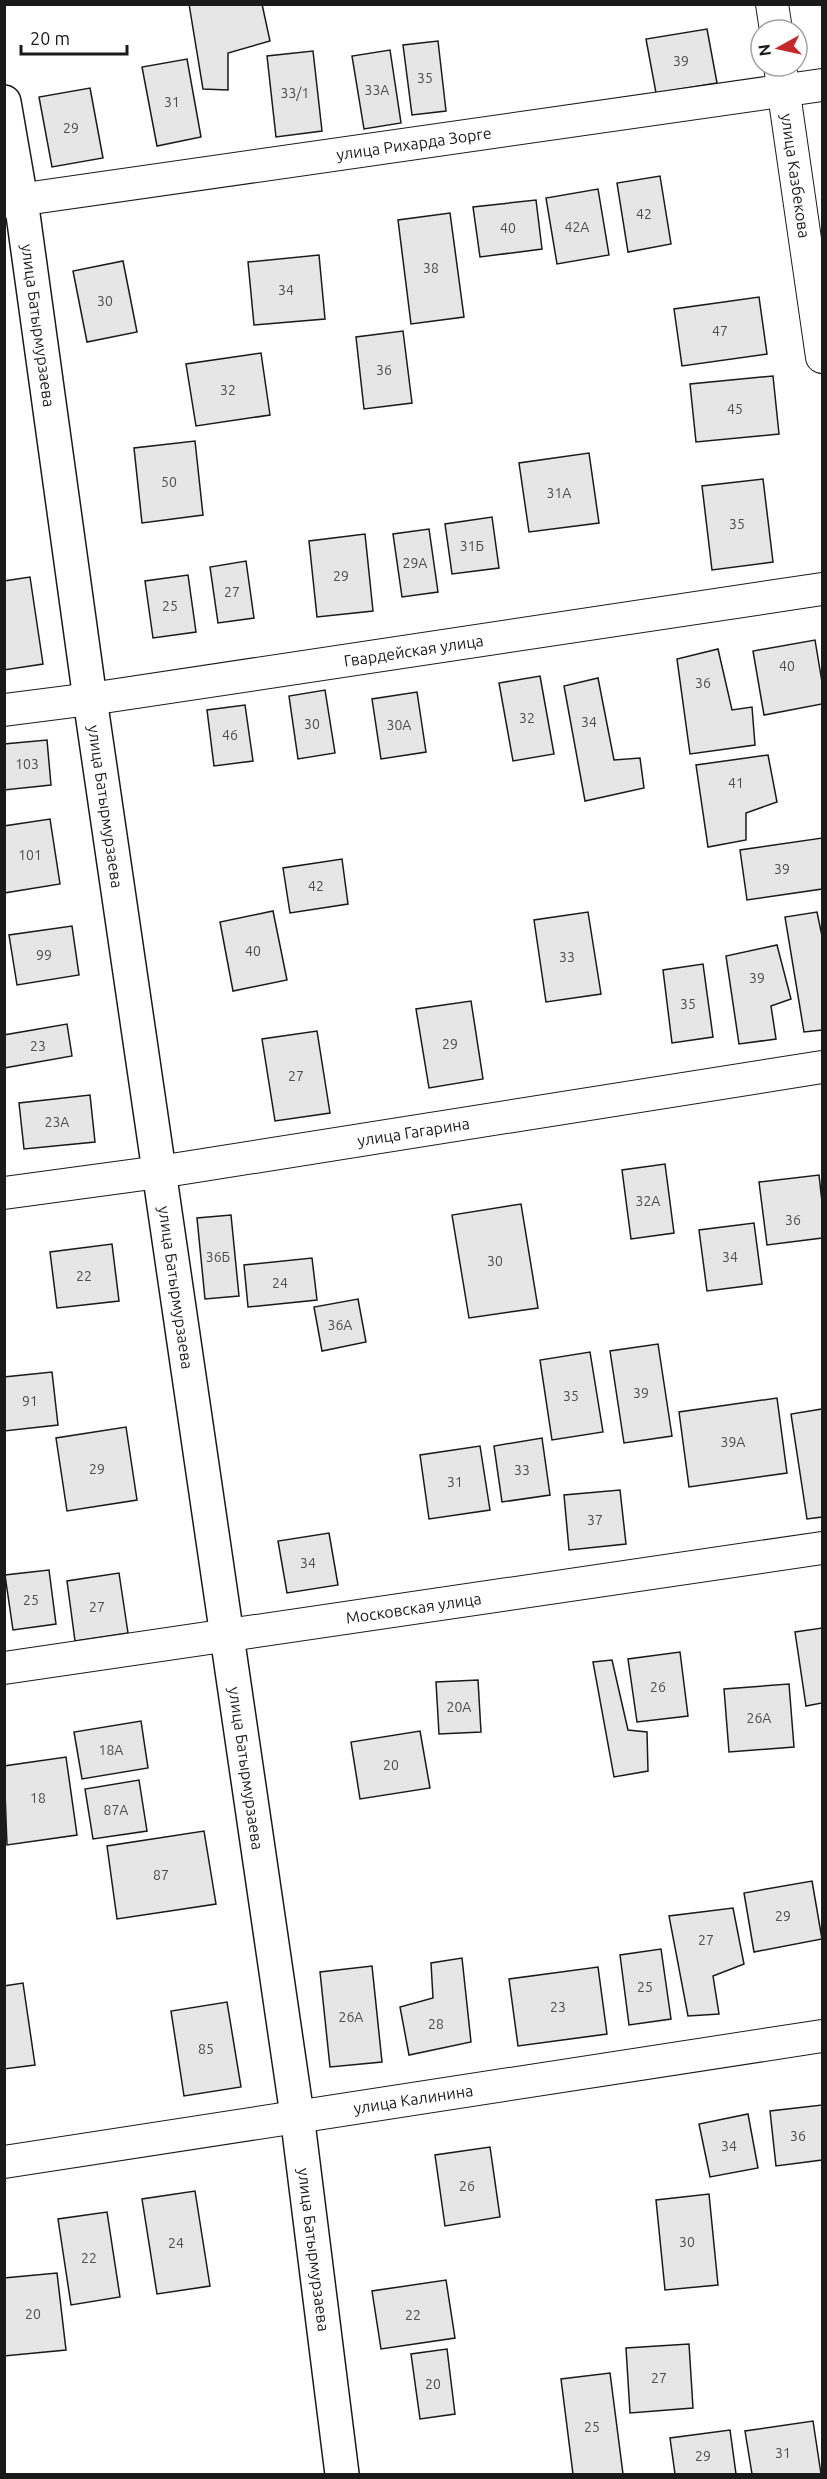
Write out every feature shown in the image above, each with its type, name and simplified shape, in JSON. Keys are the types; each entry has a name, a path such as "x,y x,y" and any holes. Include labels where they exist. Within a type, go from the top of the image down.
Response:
{"street":[{"name":"улица Рихарда Зорге","path":"13,201 782,78 822,85"},
{"name":"улица Казбекова","path":"782,78 822,357"},
{"name":"улица Батырмурзаева","path":"4,102 13,201 90,699 297,2115 342,2475"},
{"name":"Гвардейская улица","path":"4,710 822,589"},
{"name":"улица Гагарина","path":"4,1194 159,1172 822,1067"},
{"name":"Московская улица","path":"4,1668 822,1548"},
{"name":"улица Калинина","path":"4,2162 297,2115 822,2036"}],"building":[{"path":"189,4 262,4 270,41 228,53 228,90 203,89"},
{"path":"707,29 717,83 656,93 646,39"},
{"path":"438,41 446,111 412,115 403,45"},
{"path":"390,50 401,123 364,129 352,56"},
{"path":"313,51 322,131 276,137 267,56"},
{"path":"187,59 201,137 157,146 142,67"},
{"path":"90,88 103,158 52,167 39,97"},
{"path":"660,176 671,244 628,252 617,183"},
{"path":"598,189 609,255 557,264 546,198"},
{"path":"536,200 542,249 480,257 473,207"},
{"path":"450,213 464,317 411,324 398,220"},
{"path":"319,255 325,319 254,325 248,262"},
{"path":"123,261 137,332 87,342 73,271"},
{"path":"759,297 767,354 682,366 674,309"},
{"path":"403,331 412,403 364,409 356,337"},
{"path":"261,353 270,415 196,426 186,364"},
{"path":"773,376 779,434 696,442 690,384"},
{"path":"195,441 203,515 142,523 134,448"},
{"path":"589,453 599,523 529,532 519,463"},
{"path":"763,479 773,562 712,570 702,486"},
{"path":"492,517 499,568 452,574 445,524"},
{"path":"429,529 438,592 402,597 393,534"},
{"path":"365,534 373,611 317,617 309,541"},
{"path":"246,561 254,618 218,623 210,567"},
{"path":"188,575 196,632 153,638 145,581"},
{"path":"30,577 43,664 4,670 4,581"},
{"path":"815,640 822,682 822,704 764,715 753,651"},
{"path":"718,649 732,710 752,707 755,745 690,754 677,659"},
{"path":"540,676 554,754 513,761 499,683"},
{"path":"598,678 614,760 640,758 644,788 585,801 564,686"},
{"path":"325,690 335,753 298,759 289,696"},
{"path":"417,692 426,752 381,759 372,699"},
{"path":"245,705 253,761 214,766 207,710"},
{"path":"47,740 51,785 4,790 4,744"},
{"path":"768,755 777,802 746,813 746,840 708,847 696,765"},
{"path":"50,819 60,884 4,893 4,826"},
{"path":"822,838 822,889 747,900 740,850"},
{"path":"342,859 348,904 290,913 283,868"},
{"path":"273,911 287,980 233,991 220,922"},
{"path":"588,912 601,994 546,1002 534,920"},
{"path":"817,912 822,936 822,1030 804,1032 785,917"},
{"path":"72,926 79,975 17,985 9,935"},
{"path":"777,945 791,999 771,1006 776,1039 739,1044 726,956"},
{"path":"703,964 713,1037 672,1043 663,970"},
{"path":"471,1001 483,1079 429,1088 416,1009"},
{"path":"67,1024 72,1056 4,1068 4,1035"},
{"path":"317,1031 330,1113 275,1121 262,1039"},
{"path":"90,1095 95,1142 24,1149 19,1103"},
{"path":"665,1164 674,1233 631,1239 622,1170"},
{"path":"819,1175 822,1238 767,1245 759,1182"},
{"path":"521,1204 538,1308 469,1318 452,1215"},
{"path":"231,1215 239,1296 205,1299 197,1218"},
{"path":"754,1223 762,1284 707,1291 699,1230"},
{"path":"112,1244 119,1301 57,1308 50,1252"},
{"path":"312,1258 317,1300 248,1307 244,1265"},
{"path":"358,1299 366,1342 322,1351 314,1307"},
{"path":"658,1344 672,1436 624,1443 610,1351"},
{"path":"590,1352 603,1432 552,1440 540,1360"},
{"path":"52,1372 58,1425 4,1431 4,1377"},
{"path":"777,1398 787,1473 689,1487 679,1412"},
{"path":"822,1409 822,1517 807,1519 791,1414"},
{"path":"126,1427 137,1500 67,1511 56,1438"},
{"path":"542,1438 550,1495 502,1502 494,1446"},
{"path":"480,1446 490,1510 429,1519 420,1455"},
{"path":"620,1490 626,1544 569,1550 564,1495"},
{"path":"329,1533 338,1585 287,1593 278,1541"},
{"path":"49,1570 56,1624 13,1630 5,1575"},
{"path":"119,1573 128,1633 75,1641 67,1581"},
{"path":"822,1628 822,1703 806,1706 795,1632"},
{"path":"680,1652 688,1716 637,1722 628,1659"},
{"path":"612,1660 628,1730 647,1732 648,1771 614,1777 593,1662"},
{"path":"478,1680 481,1732 439,1734 436,1682"},
{"path":"789,1684 794,1747 729,1752 724,1689"},
{"path":"141,1721 148,1768 82,1779 74,1732"},
{"path":"420,1731 430,1788 360,1799 351,1742"},
{"path":"66,1757 77,1835 7,1845 4,1766"},
{"path":"139,1780 147,1831 93,1839 85,1789"},
{"path":"204,1831 216,1904 117,1919 107,1846"},
{"path":"812,1881 822,1939 754,1952 744,1893"},
{"path":"733,1908 744,1964 713,1976 719,2014 688,2016 669,1916"},
{"path":"661,1949 671,2019 629,2025 620,1955"},
{"path":"462,1958 471,2042 409,2055 400,2007 433,1998 431,1963"},
{"path":"372,1966 382,2062 330,2067 320,1972"},
{"path":"598,1967 607,2034 518,2046 509,1979"},
{"path":"23,1983 35,2065 4,2069 4,1986"},
{"path":"227,2002 241,2087 184,2096 171,2011"},
{"path":"822,2105 822,2160 776,2166 770,2111"},
{"path":"748,2114 758,2168 710,2177 699,2124"},
{"path":"490,2147 500,2217 445,2226 435,2155"},
{"path":"195,2191 210,2286 157,2294 142,2199"},
{"path":"709,2194 718,2285 665,2290 656,2200"},
{"path":"107,2212 120,2297 71,2305 58,2219"},
{"path":"57,2273 66,2350 4,2356 4,2278"},
{"path":"446,2280 455,2338 381,2349 372,2291"},
{"path":"689,2344 693,2408 630,2413 626,2348"},
{"path":"447,2349 455,2414 420,2419 411,2354"},
{"path":"610,2373 623,2474 573,2474 561,2379"},
{"path":"813,2421 821,2474 752,2474 745,2431"},
{"path":"730,2430 736,2474 675,2474 670,2438"}]}
